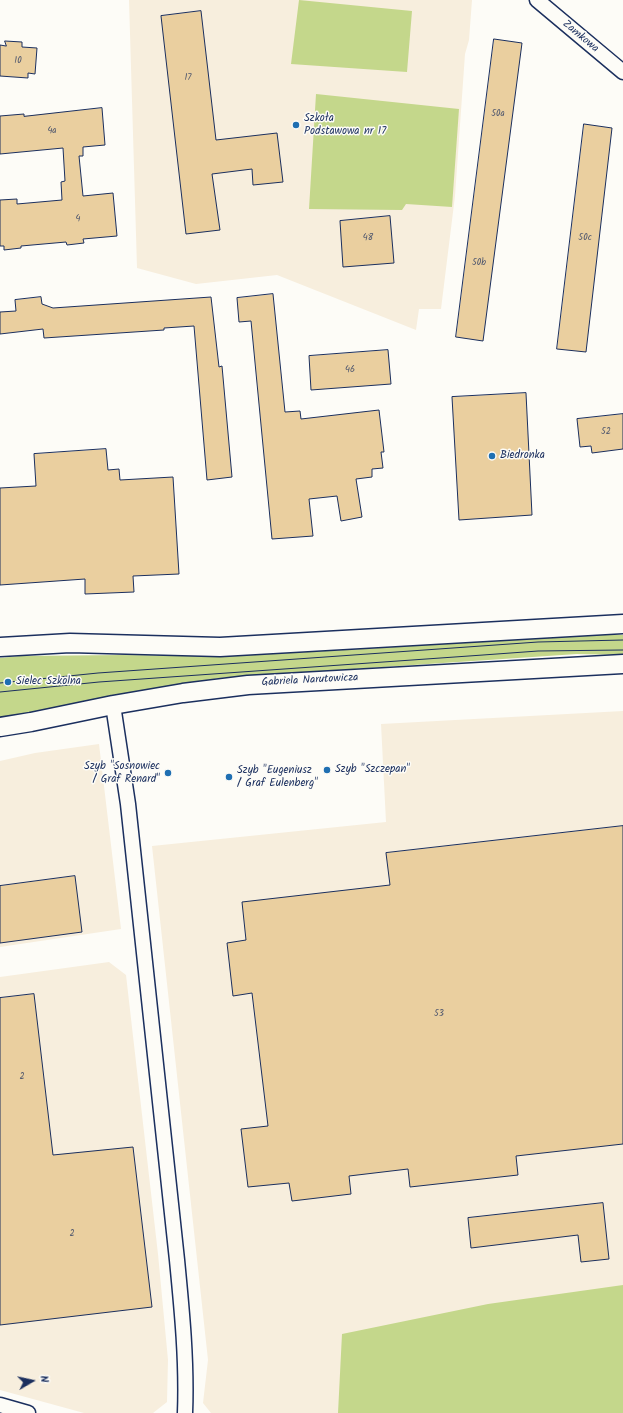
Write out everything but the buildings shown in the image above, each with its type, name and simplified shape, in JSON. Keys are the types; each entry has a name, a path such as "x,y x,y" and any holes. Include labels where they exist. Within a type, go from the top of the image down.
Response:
{"street":[{"name":"Zamkowa","path":"537,0 623,72"},
{"path":"0,647 70,643 220,647 623,624"},
{"name":"Gabriela Narutowicza","path":"0,727 183,693 248,685 623,664"},
{"path":"113,705 128,804 177,1260 183,1321 185,1413"},
{"path":"0,1405 28,1413"}],"shaded area":[{"name":"Szkoła Podstawowa nr 17","path":"129,0 472,0 469,40 465,54 455,196 441,309 419,309 416,330 277,275 196,284 137,268"},
{"path":"623,711 623,1413 211,1413 203,1403 208,1360 152,846 386,822 381,724"},
{"path":"99,744 121,929 0,947 0,761 35,753"},
{"path":"109,962 126,975 158,1254 168,1360 167,1402 153,1413 84,1413 0,1390 0,977"}],"green space":[{"path":"299,0 412,11 407,72 291,64"},
{"path":"316,94 459,109 452,207 406,204 402,210 309,209"},
{"path":"608,634 623,635 623,655 577,654 220,678 145,690 22,716 0,718 0,658 20,656 120,655 234,656"},
{"path":"623,1285 623,1413 338,1413 342,1334 488,1304"}],"tram line":[{"path":"0,683 98,673 538,642 623,640"},
{"path":"0,692 99,682 538,651 623,650"}],"place":[{"name":"Szkoła Podstawowa nr 17","path":"296,125"},
{"name":"Biedronka","path":"492,456"},
{"name":"Sielec Szkolna","path":"8,682"},
{"name":"Szyb \"Szczepan\"","path":"327,770"},
{"name":"Szyb \"Sosnowiec / Graf Renard\"","path":"168,773"},
{"name":"Szyb \"Eugeniusz / Graf Eulenberg\"","path":"229,777"}]}
